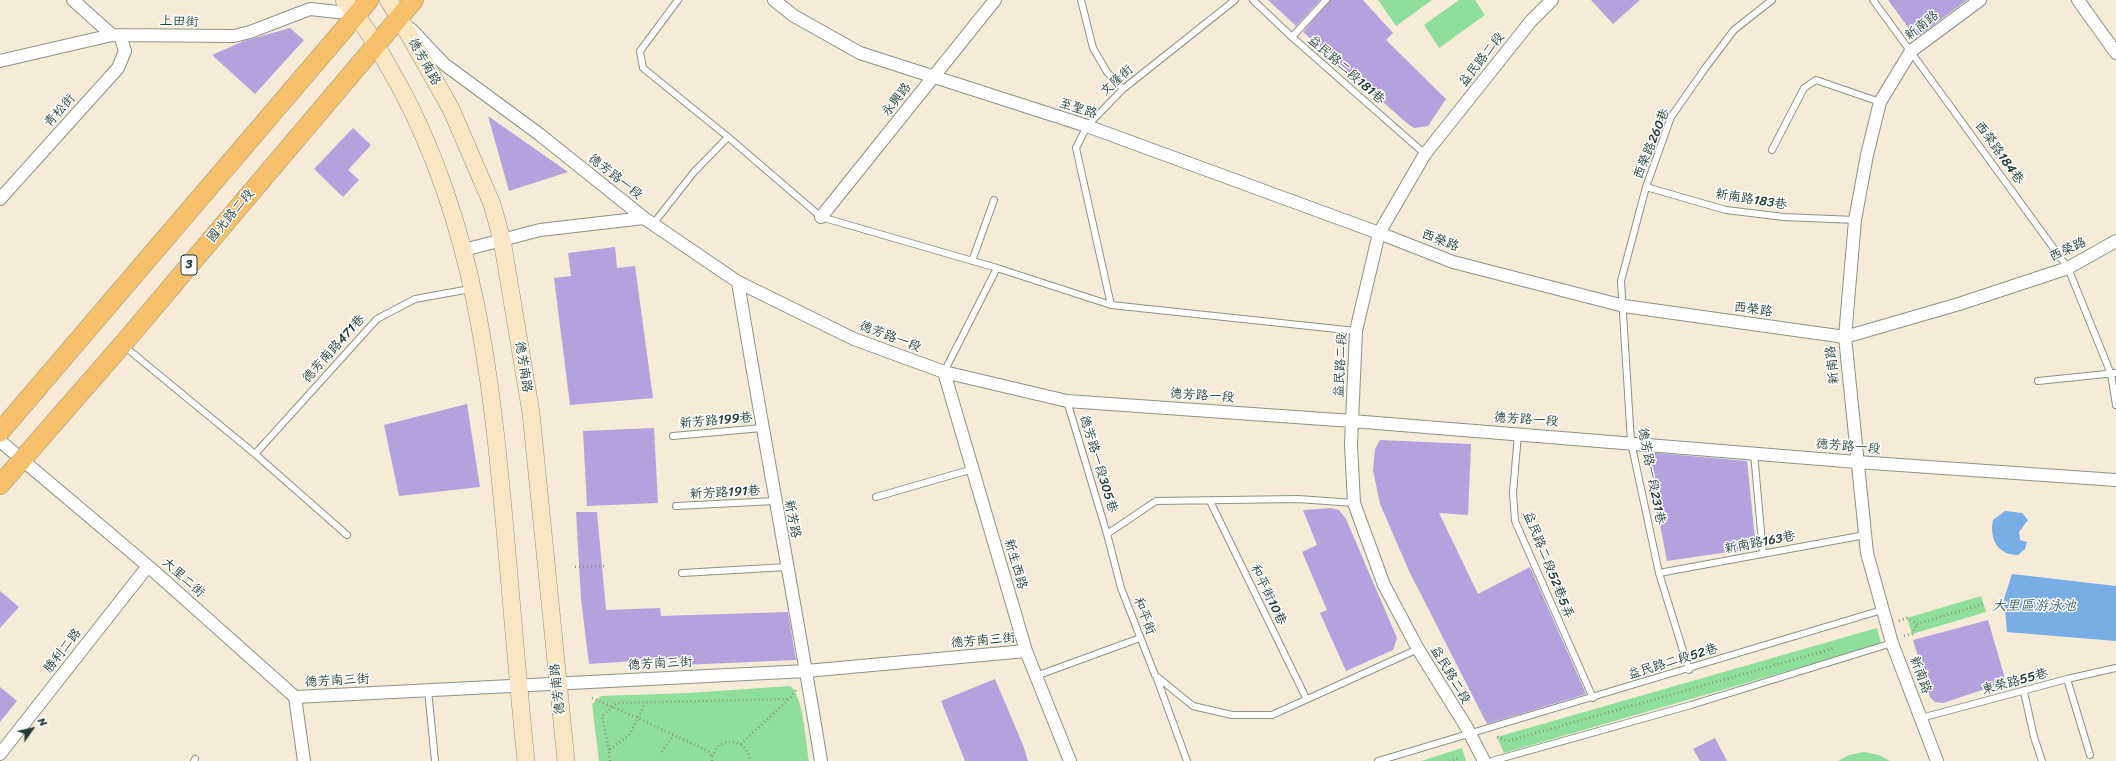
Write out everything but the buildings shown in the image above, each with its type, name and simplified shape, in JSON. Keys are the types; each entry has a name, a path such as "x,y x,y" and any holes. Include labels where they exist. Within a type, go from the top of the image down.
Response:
{"main road":[{"name":"國光路二段","path":"0,485 122,345 414,0"},
{"path":"0,432 362,7"}],"street":[{"path":"73,0 116,35"},
{"path":"344,0 362,7 376,44 414,114 441,178 464,250 474,289 495,418 518,686 526,761"},
{"name":"德芳南路","path":"388,0 451,108 492,204 502,240 531,412 557,684 566,761"},
{"name":"至聖路","path":"774,0 794,16 860,53 1087,126 1379,233"},
{"name":"永興路","path":"821,217 995,0"},
{"name":"益民路二段","path":"1484,761 1470,734 1418,649 1377,570 1354,503 1352,421 1356,331 1379,233 1426,154 1531,22 1552,0"},
{"name":"新南路","path":"1937,761 1892,643 1867,553 1844,337 1855,220 1867,155 1880,102 1911,51 1980,0"},
{"path":"2078,0 2116,53"},
{"name":"上田街","path":"0,61 116,35 234,36 250,32 310,9 362,7"},
{"name":"德芳路一段","path":"399,17 444,64 539,134 649,221 738,282 854,338 944,372 1068,401 1631,442 1857,462 2116,480"},
{"name":"青松街","path":"0,198 118,68 125,51 116,35"},
{"path":"464,250 540,230 649,221"},
{"name":"西榮路","path":"1379,233 1453,262 1624,306 1844,337 1959,304 2068,268 2116,241"},
{"name":"新芳路","path":"738,282 762,428 821,761"},
{"name":"新生西路","path":"944,372 1026,651 1070,761"},
{"name":"大里二街","path":"0,441 148,566 295,697"},
{"name":"勝利二路","path":"0,754 148,566"},
{"name":"德芳南三街","path":"295,697 806,671 1026,651"},
{"path":"295,697 304,761"}],"lane":[{"path":"678,0 640,51 643,68 728,137 821,217 997,268 1111,305 1356,331"},
{"path":"1081,0 1093,48 1107,72 1122,89"},
{"name":"文隆街","path":"1111,305 1076,148 1087,126 1122,89 1235,0"},
{"name":"益民路二段181巷","path":"1253,0 1292,37 1426,154"},
{"path":"1292,37 1326,0"},
{"name":"西榮路260巷","path":"1621,281 1646,187 1671,117 1734,30 1772,0"},
{"name":"西榮路184巷","path":"1873,0 2068,268 2114,374 2116,405"},
{"path":"1772,150 1804,88 1816,80 1880,102"},
{"path":"649,221 728,137"},
{"name":"新南路183巷","path":"1646,187 1726,210 1784,217 1855,220"},
{"path":"972,261 994,200"},
{"path":"944,372 997,268"},
{"name":"德芳路一段231巷","path":"1621,281 1624,306 1631,442 1659,573 1688,670"},
{"name":"德芳南路471巷","path":"255,454 377,319 414,299 474,289"},
{"path":"122,345 255,454 347,535"},
{"path":"2038,381 2114,374"},
{"name":"德芳路一段305巷","path":"1068,401 1107,534"},
{"name":"新芳路199巷","path":"673,436 762,428"},
{"name":"益民路二段52巷5弄","path":"1518,434 1513,493 1515,521 1593,698"},
{"path":"1754,453 1763,554"},
{"path":"876,497 973,469"},
{"path":"1107,534 1156,501 1298,498 1354,503"},
{"name":"新芳路191巷","path":"676,506 775,501"},
{"name":"和平街10巷","path":"1210,501 1306,698"},
{"name":"和平街","path":"1107,534 1122,588 1155,675 1193,706 1232,715 1272,715 1306,698 1418,649"},
{"name":"新南路163巷","path":"1659,573 1865,535"},
{"path":"682,573 787,567"},
{"name":"益民路二段52巷","path":"1378,761 1688,670 1882,610"},
{"path":"1036,676 1140,638"},
{"path":"1492,761 1691,705 1892,643"},
{"name":"東榮路55巷","path":"1921,718 2024,692 2067,679 2116,668"},
{"path":"1155,675 1187,761"},
{"path":"2067,679 2090,755"},
{"path":"428,690 435,761"},
{"path":"2024,692 2034,737 2042,761"}],"path":[{"path":"575,567 607,566"},
{"path":"1912,634 1917,624 1983,604"},
{"path":"1907,618 1917,624"},
{"path":"1497,737 1508,741 1836,648"},
{"path":"592,698 708,751 712,757"},
{"path":"610,761 602,716 617,703 790,698 741,744"},
{"path":"609,750 630,734 645,703"},
{"path":"662,752 673,735"},
{"path":"712,761 712,757 718,746 732,741 741,744 747,749 750,761"},
{"path":"1449,761 1460,758"}],"green space":[{"path":"1378,0 1432,0 1396,26"},
{"path":"1459,0 1475,0 1485,15 1439,48 1424,25"},
{"path":"1981,596 1986,612 1912,634 1907,618"},
{"path":"1877,628 1881,644 1504,753 1497,737"},
{"path":"790,686 798,698 801,709 809,761 599,761 592,704 601,696 689,693"},
{"path":"1462,748 1466,761 1421,761"},
{"path":"1864,752 1879,755 1890,761 1838,761 1849,755"}],"water":[{"path":"2005,511 2022,513 2028,520 2019,532 2020,540 2027,542 2025,549 2018,555 2005,552 2000,549 1996,545 1992,533 1993,520"},
{"name":"大里區游泳池","path":"2012,574 2116,586 2116,641 2007,632 2004,599"}]}
